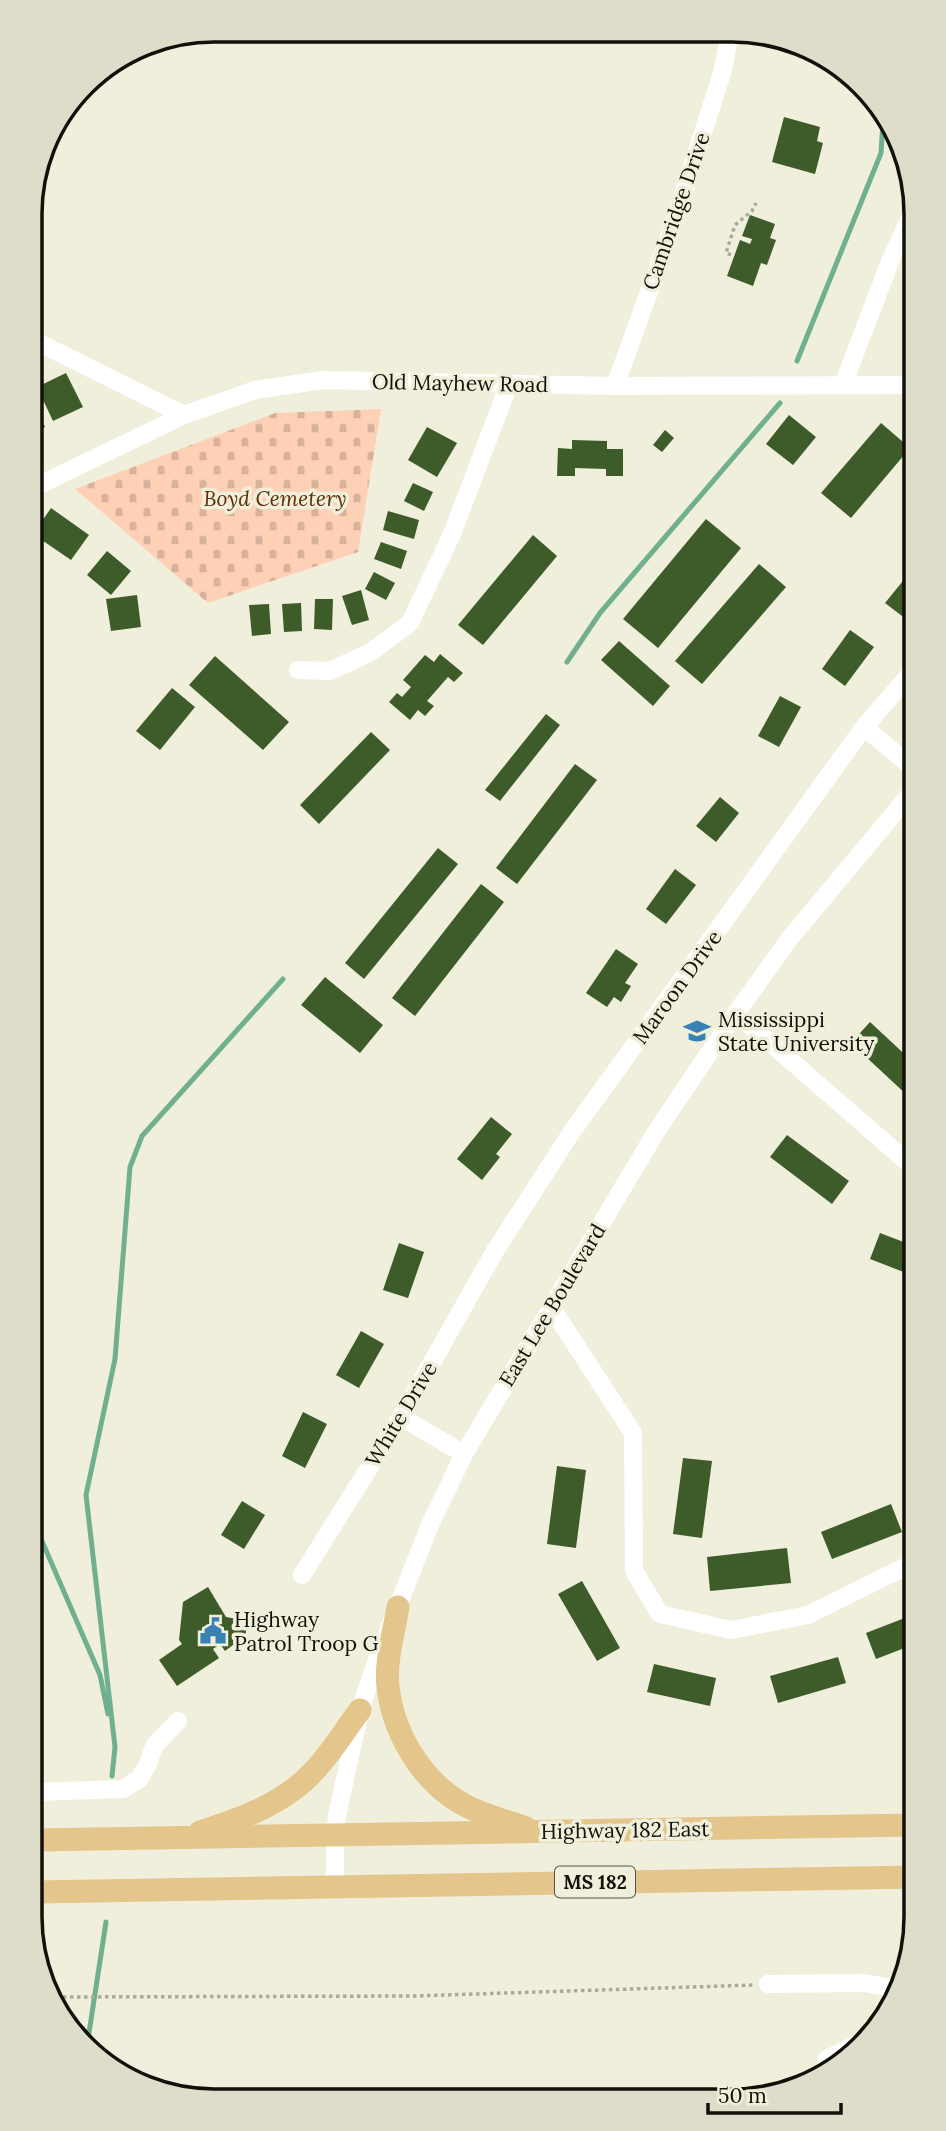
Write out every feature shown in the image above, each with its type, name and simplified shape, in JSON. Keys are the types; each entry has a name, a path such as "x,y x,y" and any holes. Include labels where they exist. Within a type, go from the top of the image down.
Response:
{"main road":[{"path":"398,1607 388,1664 388,1687 400,1733 412,1757 428,1776 451,1796 474,1810 536,1832"},
{"path":"177,1839 260,1810 290,1792 314,1771 360,1710"},
{"name":"Highway 182 East","path":"42,1840 904,1825"},
{"name":"MS 182","path":"42,1892 904,1877"}],"street":[{"name":"Cambridge Drive","path":"615,386 675,220 723,70 728,42"},
{"path":"843,385 904,231"},
{"path":"42,344 184,415"},
{"name":"Old Mayhew Road","path":"42,484 184,415 255,390 323,380 615,386 904,384"},
{"path":"298,670 330,671 371,652 410,623 452,534 509,384"},
{"name":"Maroon Drive","path":"495,1251 571,1133 864,727 904,681"},
{"path":"864,727 904,761"},
{"name":"East Lee Boulevard","path":"335,1887 335,1837 360,1710 430,1525 464,1454 656,1132 736,1013 790,939 904,802"},
{"path":"736,1013 904,1159"},
{"name":"White Drive","path":"302,1575 401,1417 495,1251"},
{"path":"551,1307 633,1433 634,1571 660,1614 731,1630 808,1615 904,1567"},
{"path":"401,1417 464,1454"},
{"path":"42,1792 123,1789 139,1779 154,1746 178,1721"},
{"path":"768,1984 864,1983 889,1987"}],"path":[{"path":"731,255 726,253 735,225 752,211 756,203"},
{"path":"62,1997 414,1996 768,1984"}],"green space":[{"name":"Boyd Cemetery","path":"381,409 358,552 208,603 75,489 275,413"}],"building":[{"path":"784,117 820,127 817,141 823,143 815,174 772,162"},
{"path":"750,215 775,224 770,238 776,240 767,265 761,263 753,286 727,276 740,240 750,244 752,239 742,236"},
{"path":"66,373 83,407 53,421 42,398 42,385"},
{"path":"789,415 816,437 793,465 766,444"},
{"path":"881,423 904,443 904,455 851,518 821,493"},
{"path":"427,427 457,443 437,477 408,460"},
{"path":"665,430 674,438 662,452 653,445"},
{"path":"572,440 607,441 607,449 623,449 623,476 606,476 606,469 575,468 575,476 557,476 558,448 572,449"},
{"path":"413,483 433,492 424,511 404,501"},
{"path":"51,508 89,535 71,560 42,540 42,521"},
{"path":"388,511 419,520 414,539 383,530"},
{"path":"706,519 741,548 658,648 623,619"},
{"path":"533,535 557,556 483,645 458,625"},
{"path":"381,542 407,551 401,569 374,559"},
{"path":"107,551 131,571 111,595 87,575"},
{"path":"759,564 786,587 702,684 675,661"},
{"path":"374,572 395,583 386,600 365,589"},
{"path":"904,580 904,617 885,603"},
{"path":"361,590 369,620 352,625 342,596"},
{"path":"137,595 141,627 111,631 106,599"},
{"path":"315,599 333,599 332,630 314,629"},
{"path":"301,603 302,631 284,632 282,604"},
{"path":"269,604 271,634 252,636 249,605"},
{"path":"850,630 874,647 845,686 822,669"},
{"path":"619,641 670,686 653,706 601,660"},
{"path":"440,654 463,673 454,682 448,677 427,701 434,706 425,716 418,710 410,720 389,702 397,693 402,697 411,687 403,680 425,655 434,662"},
{"path":"215,656 289,722 263,750 189,685"},
{"path":"172,688 195,707 160,750 136,731"},
{"path":"780,696 801,707 779,747 758,736"},
{"path":"546,714 560,725 500,801 485,790"},
{"path":"371,732 390,750 319,824 300,805"},
{"path":"575,764 597,780 517,884 496,868"},
{"path":"720,797 739,813 716,842 696,826"},
{"path":"438,848 458,864 364,979 345,963"},
{"path":"675,869 696,885 666,924 646,909"},
{"path":"481,884 504,902 415,1016 392,998"},
{"path":"616,949 638,964 625,983 631,986 621,1002 614,997 607,1007 586,993"},
{"path":"325,977 383,1025 360,1053 301,1005"},
{"path":"870,1022 904,1054 904,1092 851,1043"},
{"path":"491,1117 512,1134 496,1154 500,1157 482,1180 457,1159"},
{"path":"787,1135 849,1181 832,1204 770,1157"},
{"path":"880,1233 904,1242 904,1272 870,1259"},
{"path":"399,1243 424,1252 408,1298 383,1290"},
{"path":"361,1331 384,1344 359,1388 336,1375"},
{"path":"303,1412 327,1424 305,1468 282,1456"},
{"path":"683,1458 712,1461 702,1538 673,1534"},
{"path":"557,1466 586,1470 576,1548 547,1544"},
{"path":"242,1501 265,1515 244,1549 221,1535"},
{"path":"891,1504 902,1532 832,1559 821,1532"},
{"path":"787,1548 791,1583 710,1591 707,1557"},
{"path":"582,1581 620,1648 597,1661 558,1594"},
{"name":"Highway Patrol Troop G","path":"208,1587 226,1617 248,1621 243,1647 233,1645 225,1651 220,1644 213,1649 219,1658 177,1686 159,1660 182,1644 179,1640 183,1602"},
{"path":"904,1618 904,1648 876,1659 866,1633"},
{"path":"838,1657 846,1683 778,1703 770,1676"},
{"path":"654,1664 716,1678 710,1706 647,1692"}],"waterway":[{"path":"797,361 881,153 882,131"},
{"path":"567,662 600,613 780,403"},
{"path":"112,1776 115,1747 86,1495 115,1359 130,1167 142,1136 283,979"},
{"path":"42,1541 100,1675 108,1714"},
{"path":"89,2034 106,1922"}],"place":[{"name":"Mississippi State University","path":"697,1031"},
{"name":"Highway Patrol Troop G","path":"213,1631"}]}
